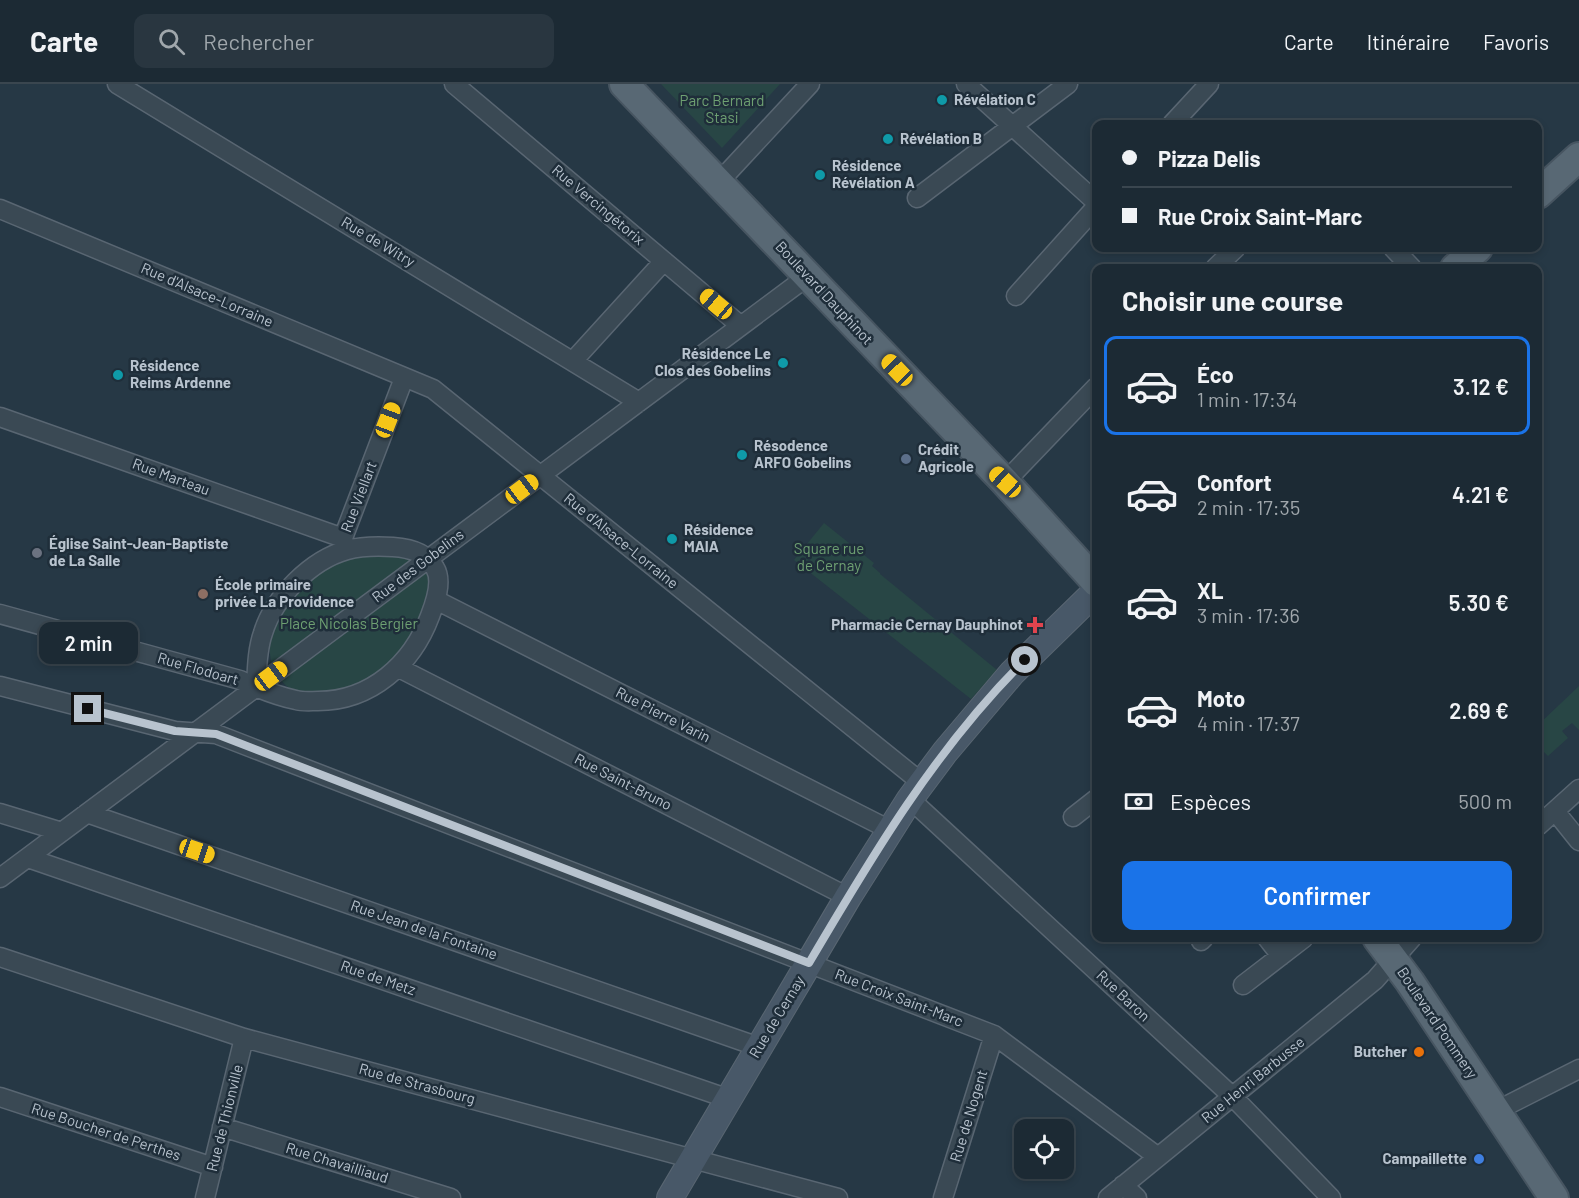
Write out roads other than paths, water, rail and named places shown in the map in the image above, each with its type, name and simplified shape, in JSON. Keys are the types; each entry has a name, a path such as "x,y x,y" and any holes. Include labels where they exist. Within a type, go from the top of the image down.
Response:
{"main road":[{"name":"Boulevard Dauphinot","path":"624,84 1005,482 1092,578"},
{"path":"1542,190 1579,157"},
{"path":"1460,264 1473,252"},
{"name":"Rue de Cernay","path":"670,1198 848,897 916,791 951,744 1012,673 1092,595"},
{"name":"Boulevard Pommery","path":"1386,948 1554,1198"}],"street":[{"name":"Rue de Witry","path":"117,84 639,402"},
{"name":"Rue Vercingétorix","path":"454,84 741,326"},
{"path":"719,182 810,84"},
{"path":"966,84 1092,198"},
{"path":"917,198 1068,84"},
{"path":"1176,120 1209,84"},
{"name":"Rue d'Alsace-Lorraine","path":"0,209 433,389 916,791"},
{"path":"1016,296 1092,211"},
{"path":"1219,264 1232,252"},
{"path":"1397,252 1408,264"},
{"path":"573,361 664,261"},
{"name":"Rue des Gobelins","path":"0,879 808,276"},
{"name":"Rue Viellart","path":"344,544 404,378"},
{"path":"1005,482 1092,391"},
{"name":"Rue Marteau","path":"0,417 344,544"},
{"path":"344,544 399,547 429,558 438,574 436,600 421,637 399,668 369,690 331,701 297,701 256,687 263,633 272,612 294,582 344,544"},
{"name":"Rue Pierre Varin","path":"436,600 890,830"},
{"name":"Rue Flodoart","path":"0,614 240,680 256,687"},
{"name":"Rue Saint-Bruno","path":"399,668 848,897"},
{"name":"Rue Croix Saint-Marc","path":"0,686 175,731 216,734 994,1035 1158,1157"},
{"path":"1542,822 1579,789"},
{"name":"Rue Baron","path":"916,791 1233,1097 1331,1198"},
{"path":"1073,817 1092,802"},
{"path":"1555,811 1579,841"},
{"path":"0,813 62,832"},
{"name":"Rue Jean de la Fontaine","path":"87,813 759,1047"},
{"name":"Rue de Metz","path":"28,858 729,1099"},
{"path":"1270,942 1281,956"},
{"path":"1243,985 1299,942"},
{"name":"Rue Henri Barbusse","path":"1108,1198 1381,976 1386,948 1402,942"},
{"name":"Rue de Strasbourg","path":"0,957 244,1038 838,1198"},
{"name":"Rue de Nogent","path":"944,1198 994,1035"},
{"name":"Rue de Thionville","path":"205,1198 244,1038"},
{"path":"1496,1111 1579,1069"},
{"name":"Rue Boucher de Perthes","path":"0,1097 213,1167"},
{"name":"Rue Chavailliaud","path":"222,1127 451,1198"},
{"path":"1123,1185 1137,1198"}],"place":[{"name":"Révélation C","path":"942,100"},
{"name":"Révélation B","path":"888,139"},
{"name":"Résidence Révélation A","path":"820,175"},
{"name":"Résidence Le Clos des Gobelins","path":"783,363"},
{"name":"Résidence Reims Ardenne","path":"118,375"},
{"name":"Résodence ARFO Gobelins","path":"742,455"},
{"name":"Crédit Agricole","path":"906,459"},
{"name":"Résidence MAIA","path":"672,539"},
{"name":"Église Saint-Jean-Baptiste de La Salle","path":"37,553"},
{"name":"École primaire privée La Providence","path":"203,594"},
{"name":"Pharmacie Cernay Dauphinot","path":"1035,625"},
{"name":"Butcher","path":"1419,1052"},
{"name":"Campaillette","path":"1479,1159"}],"park label":[{"name":"Parc Bernard Stasi","path":"722,110"},
{"name":"Square rue de Cernay","path":"829,558"},
{"name":"Place Nicolas Bergier","path":"349,624"}]}
